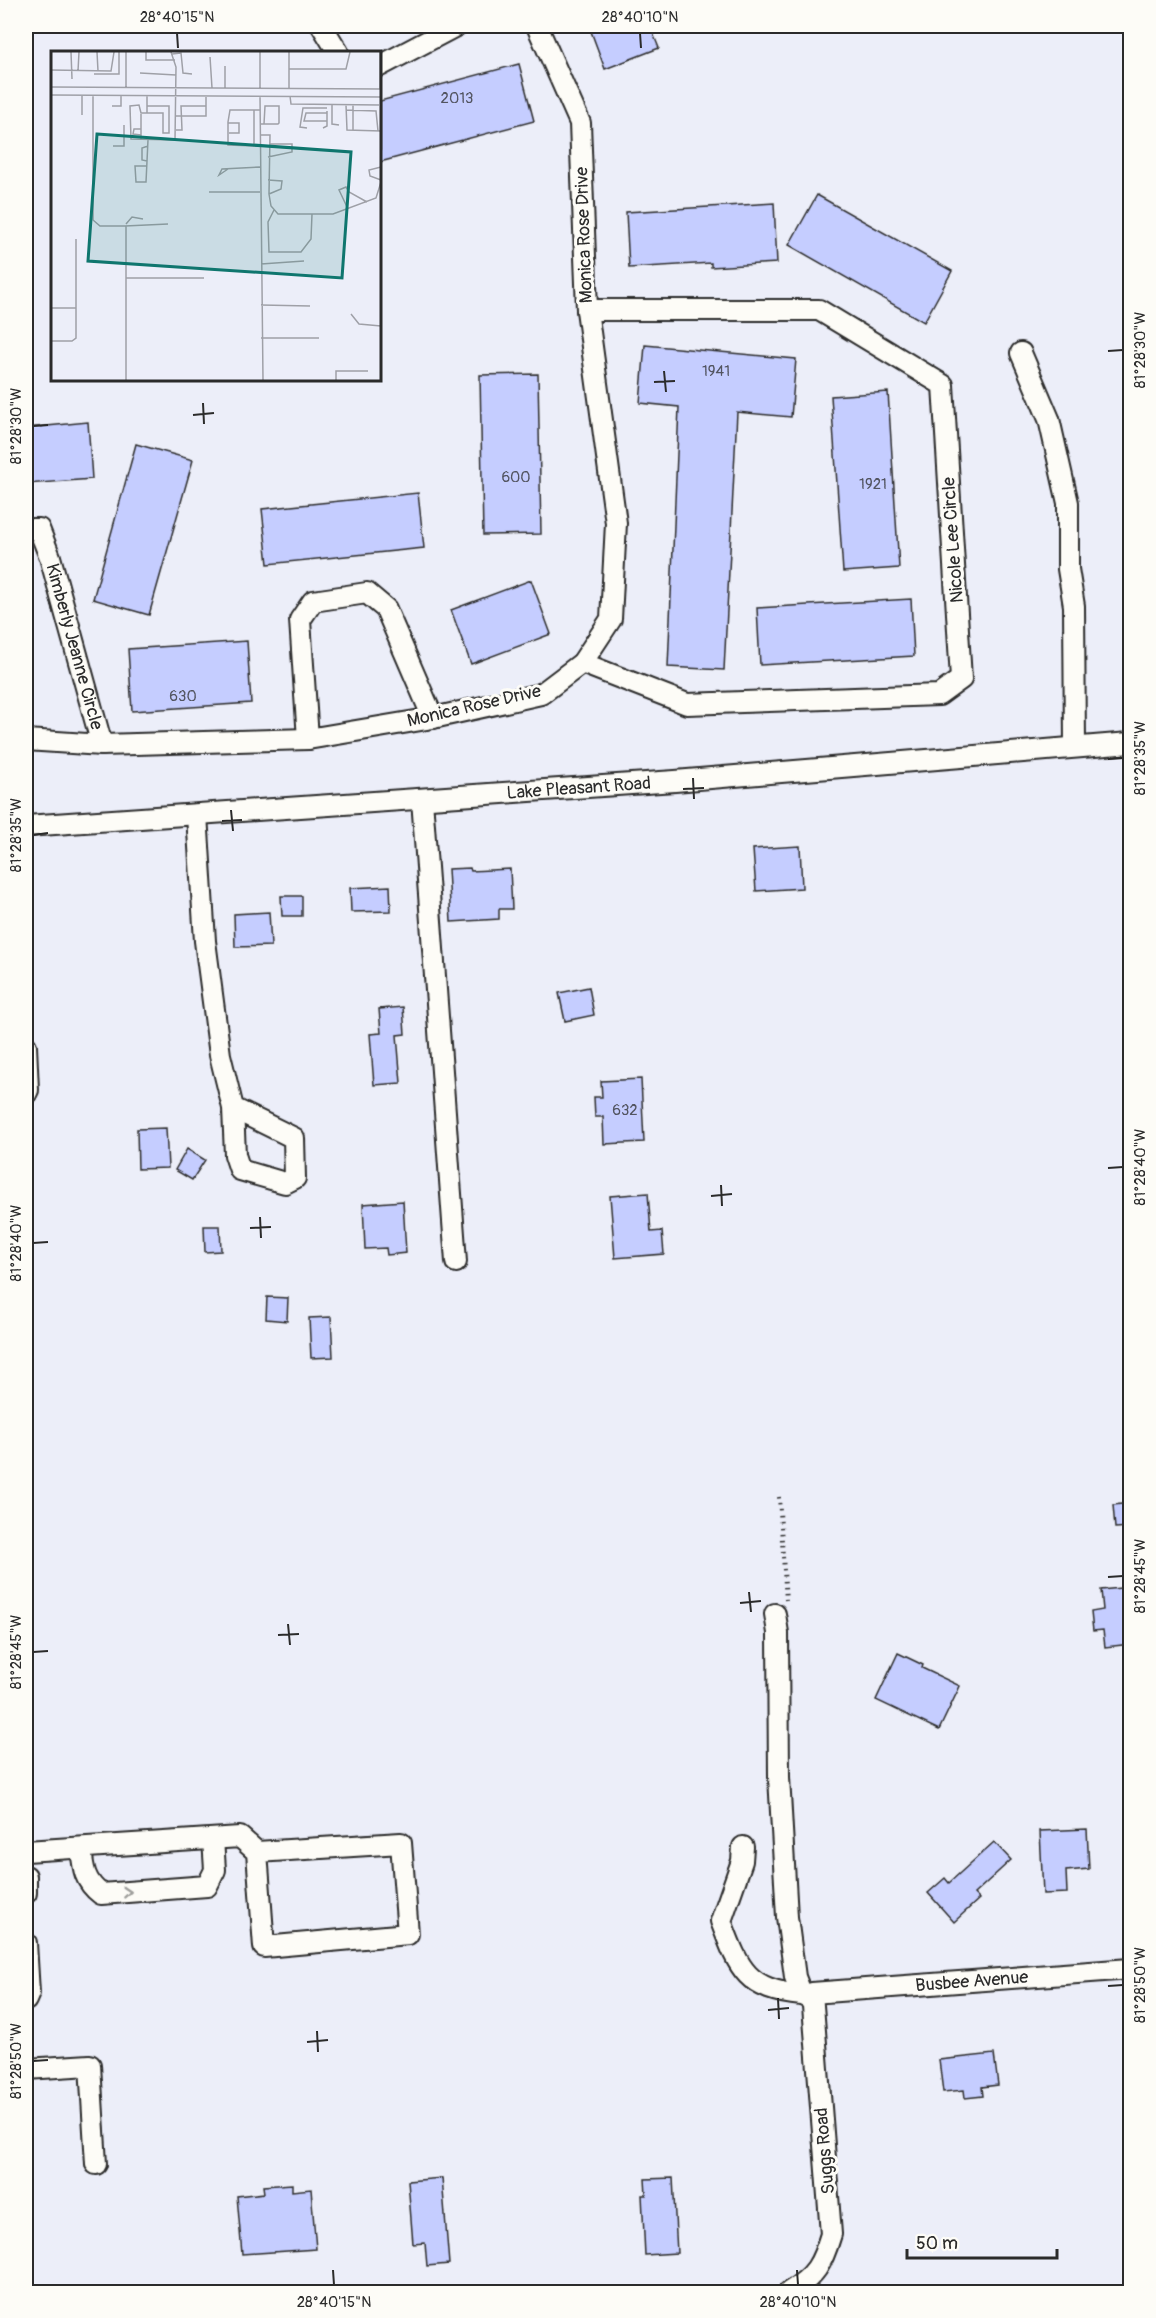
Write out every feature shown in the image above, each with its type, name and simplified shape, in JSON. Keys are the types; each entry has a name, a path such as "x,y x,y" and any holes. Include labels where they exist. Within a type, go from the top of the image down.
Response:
{"street":[{"path":"322,26 337,51"},
{"path":"381,65 456,26"},
{"name":"Monica Rose Drive","path":"26,740 102,745 308,739 433,718 541,694 582,663 611,619 616,523 587,310 580,123 537,26"},
{"name":"Nicole Lee Circle","path":"582,663 687,704 939,695 961,679 943,385 819,310 587,310"},
{"path":"1021,352 1049,419 1068,503 1067,559 1074,606 1075,747"},
{"name":"Kimberly Jeanne Circle","path":"26,528 39,529 50,557 102,745"},
{"path":"308,739 300,620 313,601 367,593 386,609 433,718"},
{"name":"Lake Pleasant Road","path":"26,826 422,800 1131,743"},
{"path":"422,800 440,1072 456,1262"},
{"path":"197,815 205,941 220,1055 233,1108"},
{"path":"26,1046 26,1094"},
{"name":"Suggs Road","path":"774,1614 778,1633 778,1777 787,1917 795,1977 809,1996 831,2234 823,2263 806,2282 789,2292"},
{"path":"26,1851 240,1837 257,1852 264,1947 408,1934 401,1843 257,1852"},
{"path":"81,1848 83,1872 89,1885 100,1894 207,1886 215,1870 213,1839"},
{"name":"Busbee Avenue","path":"743,1847 742,1861 720,1921 741,1970 754,1983 779,1993 809,1996 1131,1968"},
{"path":"26,1875 26,1893"},
{"path":"26,1943 29,1993 26,2000"},
{"path":"26,2070 90,2065 96,2164"}],"building":[{"path":"589,26 650,26 659,48 605,69"},
{"path":"519,64 534,121 381,162 381,101"},
{"path":"817,195 952,271 924,322 789,245"},
{"path":"774,203 777,263 711,267 711,263 629,268 626,212"},
{"path":"645,345 796,359 791,417 737,412 724,670 668,667 679,407 640,403"},
{"path":"538,374 541,534 483,535 480,375"},
{"path":"888,392 899,568 843,572 831,396"},
{"path":"88,422 92,479 26,484 26,428"},
{"path":"136,444 193,460 149,615 93,599"},
{"path":"418,493 424,548 268,564 262,509"},
{"path":"531,580 551,634 471,664 451,610"},
{"path":"911,599 914,656 760,665 757,608"},
{"path":"247,641 251,703 132,711 128,649"},
{"path":"800,846 802,888 756,891 753,849"},
{"path":"470,868 471,871 510,869 512,909 499,909 499,919 451,922 448,869"},
{"path":"390,886 391,911 351,912 350,888"},
{"path":"281,896 302,896 302,916 282,916"},
{"path":"269,912 271,946 235,947 234,914"},
{"path":"589,987 594,1015 565,1021 559,993"},
{"path":"403,1007 405,1034 397,1035 401,1083 374,1085 370,1034 381,1033 379,1009"},
{"path":"641,1079 644,1142 604,1144 603,1117 595,1117 594,1097 602,1097 601,1081"},
{"path":"166,1128 168,1168 138,1169 137,1129"},
{"path":"187,1149 205,1160 192,1180 175,1170"},
{"path":"648,1193 651,1232 662,1231 664,1254 615,1258 610,1196"},
{"path":"403,1201 406,1253 387,1255 386,1248 365,1249 363,1204"},
{"path":"204,1226 220,1226 221,1251 205,1252"},
{"path":"267,1297 288,1298 287,1321 266,1319"},
{"path":"331,1317 333,1357 311,1358 309,1318"},
{"path":"1131,1503 1131,1527 1115,1528 1113,1505"},
{"path":"1131,1587 1131,1644 1105,1647 1103,1630 1093,1631 1091,1612 1103,1610 1101,1590"},
{"path":"898,1653 923,1665 922,1668 960,1686 939,1730 876,1700"},
{"path":"1087,1829 1089,1869 1066,1871 1067,1893 1043,1894 1040,1831"},
{"path":"994,1842 1011,1860 974,1894 979,1899 954,1922 928,1893 945,1878 949,1883"},
{"path":"994,2054 998,2085 982,2087 983,2096 965,2098 964,2090 943,2092 939,2060"},
{"path":"442,2178 449,2264 427,2266 425,2243 413,2244 408,2181"},
{"path":"673,2178 677,2253 645,2255 642,2195 646,2195 645,2179"},
{"path":"292,2184 292,2191 311,2189 316,2249 242,2254 237,2196 264,2193 263,2186"}]}
